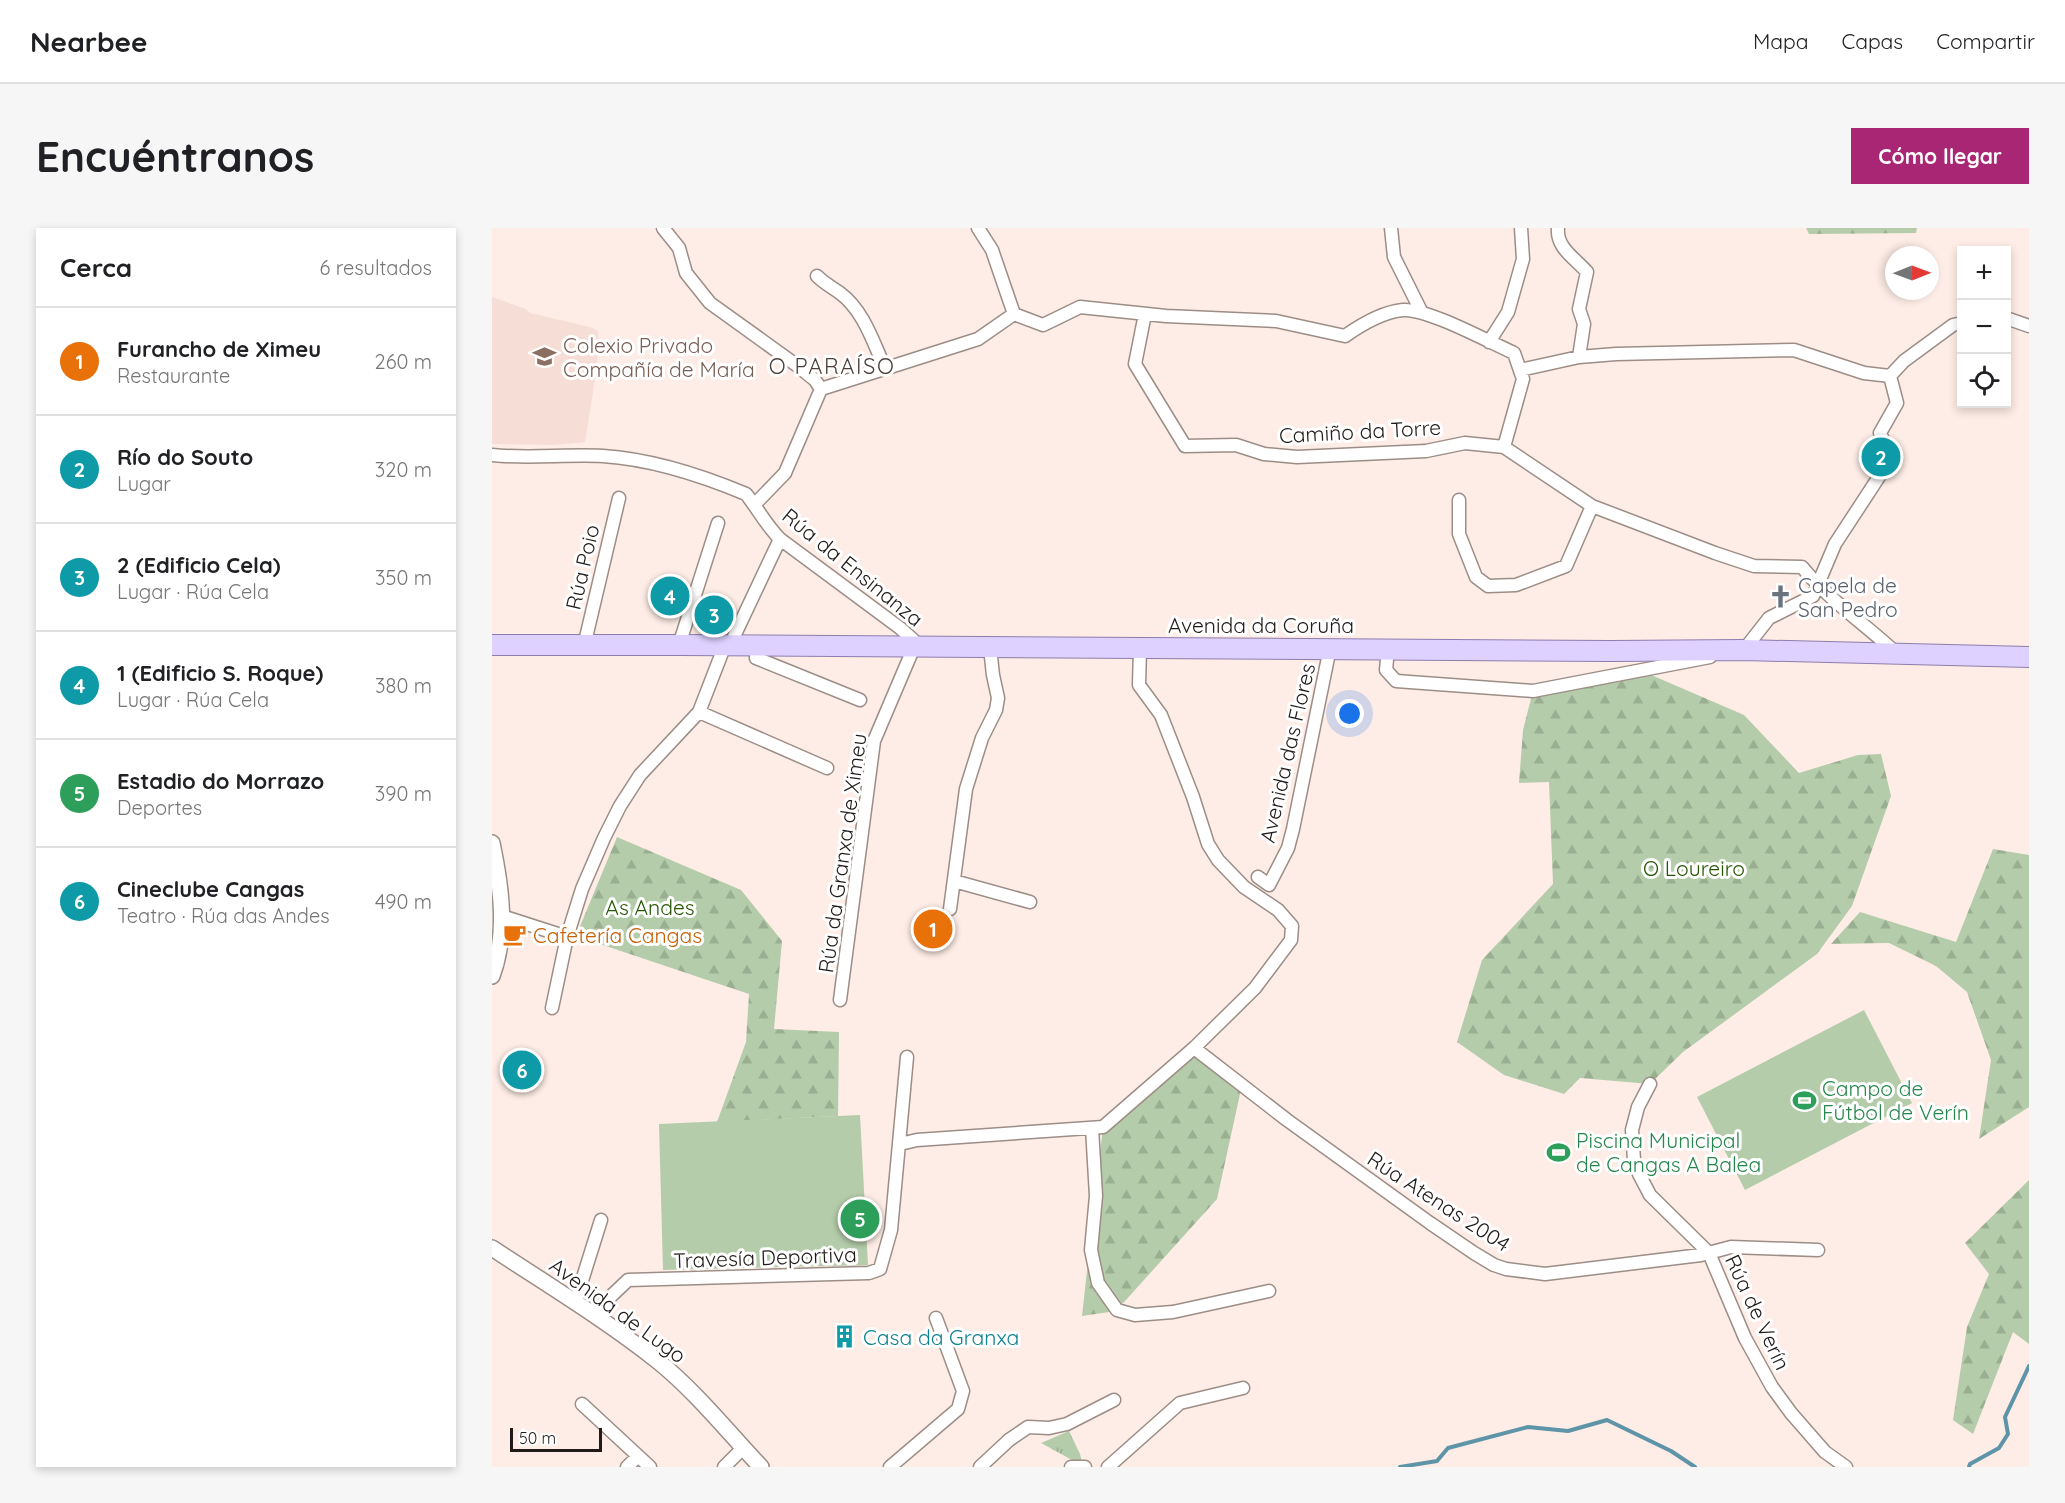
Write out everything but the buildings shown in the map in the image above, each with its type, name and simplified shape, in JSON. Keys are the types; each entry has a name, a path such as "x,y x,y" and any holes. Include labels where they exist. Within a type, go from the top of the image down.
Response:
{"main road":[{"name":"Avenida da Coruña","path":"492,645 1744,650 2029,657"}],"street":[{"path":"663,228 679,248 686,273 710,303 799,367 821,388"},
{"path":"978,228 992,250 1014,314"},
{"path":"1391,228 1394,256 1421,311"},
{"path":"1489,342 1508,312 1523,259 1521,228"},
{"path":"1558,228 1557,235 1563,248 1587,272 1579,309 1584,324 1579,357"},
{"path":"818,276 825,285 840,293 863,318 885,368"},
{"path":"1014,314 1043,325 1080,307 1145,314 1276,321 1345,336 1366,321 1375,318 1403,310 1421,311 1514,353 1523,379 1504,447 1592,506 1715,554 1754,566 1802,567 1818,587 1865,624 1896,653"},
{"path":"821,388 978,339 1014,314"},
{"name":"Camiño da Torre","path":"1145,314 1135,364 1185,446 1236,445 1264,454 1298,457 1426,451 1464,443 1504,447"},
{"path":"2011,320 2028,327"},
{"path":"1890,376 1904,361 1957,324"},
{"path":"1520,370 1579,357 1616,354 1794,350 1864,373 1890,376"},
{"path":"1388,649 1386,670 1396,681 1533,692 1744,650 1769,618 1813,596 1834,544 1886,466 1890,456 1880,433 1897,403 1890,376"},
{"path":"755,504 785,473 798,447 821,388"},
{"name":"Rúa da Ensinanza","path":"492,454 509,457 604,456 664,466 746,494 755,504 768,527 780,539 900,628 918,647"},
{"name":"Rúa Poio","path":"584,646 619,498"},
{"path":"1460,500 1459,534 1476,577 1488,586 1516,585 1566,566 1592,506"},
{"path":"679,645 718,523"},
{"path":"552,1008 567,937 582,889 620,806 640,775 699,712 728,645 780,539"},
{"path":"756,645 756,658 860,700"},
{"name":"Rúa da Granxa de Ximeu","path":"840,1000 874,741 918,647"},
{"path":"950,909 966,789 982,738 996,710 998,698 990,648"},
{"path":"900,1144 917,1140 1103,1127 1194,1048 1255,988 1291,940 1292,926 1278,910 1244,887 1218,860 1208,844 1193,797 1161,715 1138,685 1140,648"},
{"name":"Avenida das Flores","path":"1258,877 1269,885 1288,848 1330,648"},
{"path":"699,712 827,768"},
{"path":"492,843 498,870 502,916 501,936 493,970"},
{"path":"954,881 1030,902"},
{"path":"502,916 567,937"},
{"name":"Rúa Atenas 2004","path":"1194,1048 1287,1120 1430,1223 1494,1264 1517,1271 1545,1274 1705,1254 1731,1247 1818,1250"},
{"name":"Travesía Deportiva","path":"597,1318 607,1300 628,1280 869,1273 880,1269 885,1258 891,1230 907,1057"},
{"path":"1650,1084 1638,1107 1632,1130 1634,1160 1650,1195 1705,1254"},
{"path":"1092,1128 1096,1196 1091,1250 1098,1283 1118,1310 1135,1315 1173,1312 1269,1291"},
{"path":"575,1303 601,1220"},
{"name":"Avenida de Lugo","path":"492,1248 597,1318 672,1374 761,1467"},
{"name":"Rúa de Verín","path":"1705,1254 1745,1338 1772,1387 1791,1413 1826,1452 1846,1467"},
{"path":"890,1467 958,1408 963,1391 936,1318"},
{"path":"1107,1467 1180,1403 1243,1388"},
{"path":"980,1467 1009,1440 1028,1427 1049,1428 1067,1424 1114,1400"},
{"path":"582,1404 650,1467"},
{"path":"724,1467 743,1448"},
{"path":"627,1467 638,1456"},
{"path":"1071,1467 1085,1467"}],"shaded area":[{"name":"Colexio Privado Compañía de María","path":"492,297 526,309 530,313 590,327 598,331 596,373 585,442 555,445 492,444"}],"green space":[{"path":"1806,228 1917,228 1916,233 1809,234"},
{"name":"O Loureiro","path":"1642,671 1744,715 1799,773 1858,755 1881,754 1891,796 1852,906 1817,954 1683,1052 1650,1084 1580,1078 1564,1094 1504,1075 1457,1042 1482,960 1553,884 1549,782 1519,783 1523,730 1533,691"},
{"name":"As Andes","path":"617,837 741,890 782,941 774,1029 839,1032 838,1116 717,1122 746,1042 749,994 576,936"},
{"path":"1993,849 2029,855 2029,1107 1979,1139 1991,1060 1967,992 1936,966 1889,943 1831,944 1860,912 1956,942"},
{"name":"Campo de Fútbol de Verín","path":"1864,1010 1912,1103 1745,1190 1697,1097"},
{"path":"1194,1048 1242,1085 1217,1199 1116,1311 1082,1316 1103,1127"},
{"path":"860,1115 868,1265 663,1270 659,1124"},
{"path":"2029,1180 2029,1344 2013,1332 1973,1434 1953,1420 1967,1327 1989,1274 1965,1243"},
{"path":"1069,1431 1080,1454 1083,1466 1041,1443"}],"waterway":[{"path":"1969,1467 1970,1464 1999,1448 2008,1434 2005,1417 2029,1366"},
{"path":"1400,1467 1437,1461 1448,1448 1528,1427 1568,1431 1607,1420 1671,1451 1695,1467"}],"place":[{"name":"Colexio Privado Compañía de María","path":"545,357"},
{"name":"Río do Souto","path":"1881,457"},
{"name":"1 (Edificio S. Roque)","path":"670,596"},
{"name":"Capela de San Pedro","path":"1780,597"},
{"name":"2 (Edificio Cela)","path":"714,615"},
{"name":"Furancho de Ximeu","path":"933,929"},
{"name":"Cafetería Cangas","path":"515,935"},
{"name":"Cineclube Cangas","path":"522,1070"},
{"name":"Campo de Fútbol de Verín","path":"1804,1100"},
{"name":"Piscina Municipal de Cangas A Balea","path":"1558,1152"},
{"name":"Estadio do Morrazo","path":"860,1219"},
{"name":"Casa da Granxa","path":"845,1337"}],"district":[{"name":"O PARAÍSO","path":"832,366"}]}
